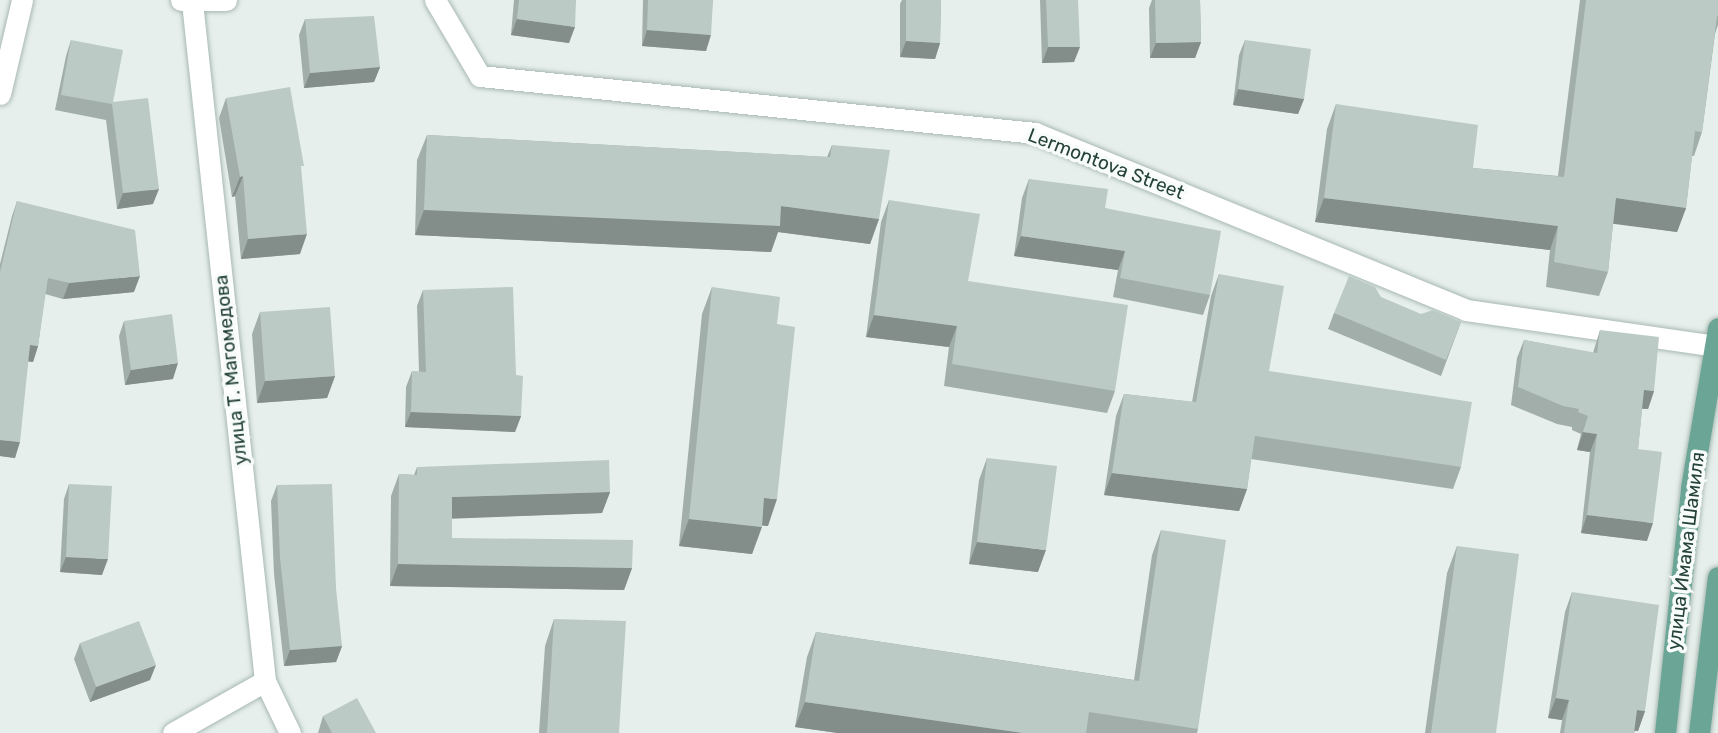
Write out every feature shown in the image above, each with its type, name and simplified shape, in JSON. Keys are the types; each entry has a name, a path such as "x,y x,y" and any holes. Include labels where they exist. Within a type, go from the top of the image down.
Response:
{"main road":[{"name":"улица Имама Шамиля","path":"1665,733 1691,488 1717,337"},
{"name":"улица Имама Шамиля","path":"1699,733 1715,643 1718,577"}],"street":[{"path":"0,94 22,0"},
{"path":"186,1 226,0"},
{"name":"Lermontova Street","path":"435,0 480,76 1035,133 1466,310 1717,337"},
{"name":"улица Т. Магомедова","path":"186,1 265,681 290,733"},
{"path":"173,733 265,681"}],"building":[{"path":"519,0 576,0 575,27 517,19"},
{"path":"648,0 713,0 711,35 647,30"},
{"path":"906,0 941,0 940,43 906,41"},
{"path":"1046,0 1078,0 1080,47 1048,47"},
{"path":"1155,0 1200,0 1201,42 1156,43"},
{"path":"1586,0 1718,0 1702,132 1695,131 1686,208 1616,198 1608,272 1554,262 1558,226 1324,198 1336,104 1478,125 1473,168 1564,177"},
{"path":"374,16 380,67 310,73 305,19"},
{"path":"71,40 123,50 113,102 148,98 159,189 123,193 112,104 61,95"},
{"path":"1245,40 1311,49 1304,99 1238,89"},
{"path":"290,87 304,166 301,166 307,234 248,239 243,176 240,177 226,98"},
{"path":"427,135 830,157 832,145 890,150 879,219 781,206 780,226 424,210"},
{"path":"1029,179 1108,189 1105,208 1221,231 1210,295 1120,278 1125,251 1021,236"},
{"path":"889,200 980,214 968,281 1128,305 1115,391 952,364 957,326 874,315"},
{"path":"17,201 135,230 140,276 69,283 48,278 38,346 30,345 20,442 0,440 0,272"},
{"path":"1219,274 1284,286 1269,371 1472,402 1461,467 1255,436 1247,489 1112,473 1124,394 1196,402"},
{"path":"1349,276 1375,287 1381,297 1421,314 1433,310 1461,322 1446,360 1334,313"},
{"path":"513,287 516,375 523,376 521,416 411,412 412,371 426,372 423,290"},
{"path":"712,287 780,297 777,324 795,327 777,499 764,498 762,527 689,519"},
{"path":"330,307 335,376 265,381 260,312"},
{"path":"172,314 178,363 131,370 124,321"},
{"path":"1600,330 1659,337 1654,391 1644,390 1638,449 1662,452 1653,523 1587,515 1597,434 1583,432 1588,416 1578,412 1579,409 1563,406 1518,387 1524,340 1597,353"},
{"path":"987,458 1057,466 1046,550 977,542"},
{"path":"609,460 610,492 452,497 452,538 633,540 632,568 398,564 399,474 417,475 417,467"},
{"path":"69,484 112,486 108,559 66,557"},
{"path":"332,484 336,588 342,646 290,650 280,558 277,485"},
{"path":"1161,530 1226,540 1198,729 1089,712 1086,733 1023,733 805,702 816,632 1139,681"},
{"path":"1457,546 1519,554 1496,733 1431,733"},
{"path":"1572,592 1659,605 1645,711 1637,710 1634,733 1564,733 1569,700 1556,698"},
{"path":"554,619 626,621 619,733 547,733"},
{"path":"139,621 156,665 96,687 80,643"},
{"path":"357,698 376,733 332,733 323,716"}]}
